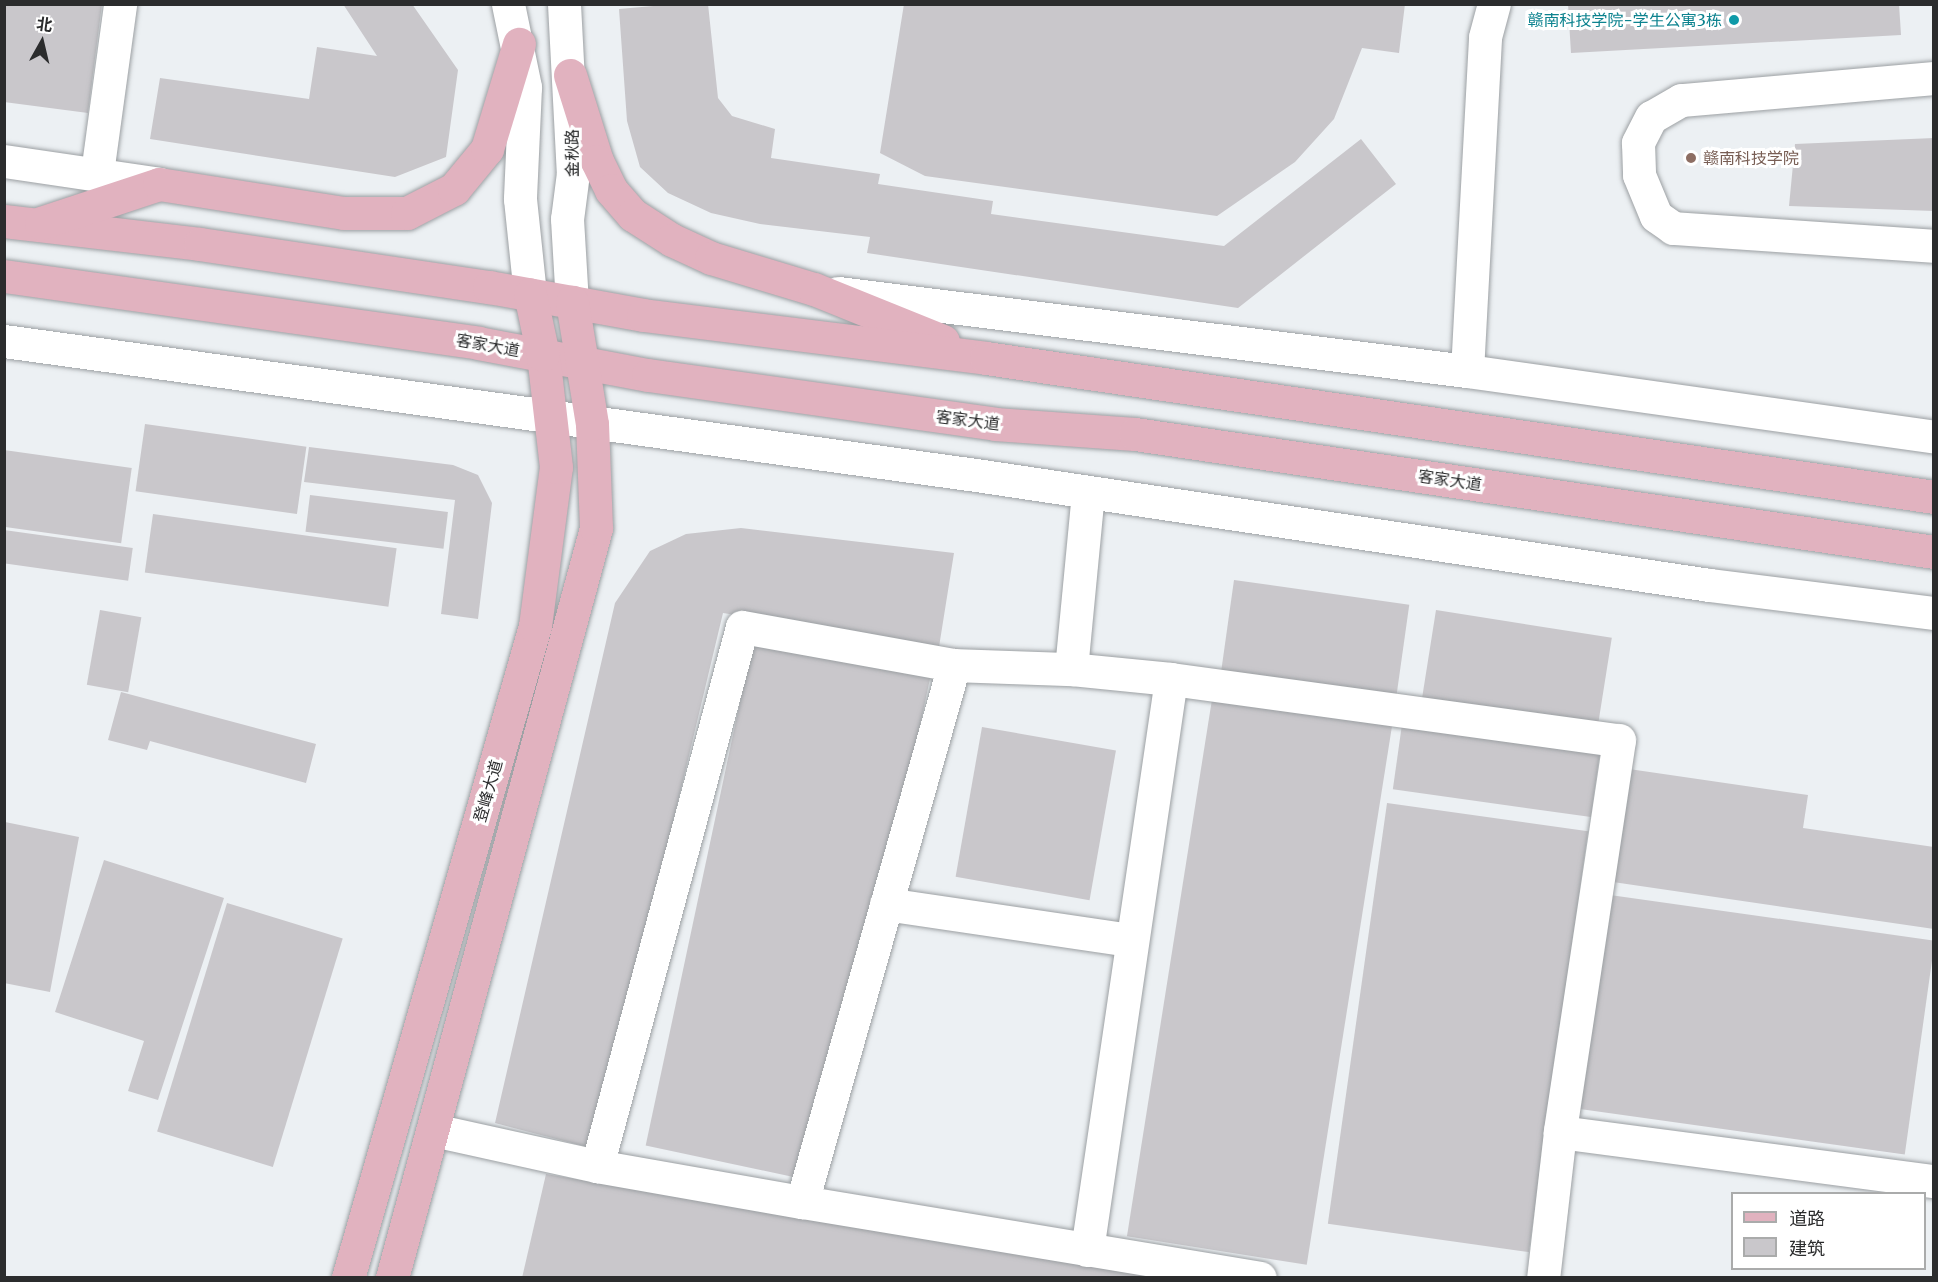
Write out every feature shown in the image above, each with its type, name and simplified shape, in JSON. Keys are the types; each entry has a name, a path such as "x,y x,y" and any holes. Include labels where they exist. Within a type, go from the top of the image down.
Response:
{"main road":[{"path":"20,223 159,184 344,213 407,213 454,189 482,157 519,44"},
{"path":"570,75 597,160 611,190 633,215 672,240 711,258 814,290 986,358"},
{"path":"20,223 200,244 530,294 644,315 986,358 1934,497"},
{"name":"客家大道","path":"4,276 995,424 1135,434 1934,552"},
{"name":"登峰大道","path":"348,1278 535,626 556,467 543,355 530,294"},
{"path":"392,1278 596,528 592,424 584,363 572,302"}],"street":[{"path":"97,173 120,4"},
{"path":"508,4 519,44 525,87 520,199 530,294"},
{"name":"金秋路","path":"564,4 570,75 573,173 567,219 572,302"},
{"path":"1467,371 1485,36 1494,4"},
{"path":"1934,78 1681,100 1651,117 1638,143 1639,175 1656,216 1673,228 1934,246"},
{"path":"4,161 159,184"},
{"path":"814,290 1467,371 1934,437"},
{"path":"4,341 550,416 592,424 953,472 1088,494 1709,585 1934,613"},
{"path":"1071,669 1088,494"},
{"path":"597,1166 742,627 954,665 1071,669 1171,679 1619,740 1560,1132 1543,1278"},
{"path":"802,1202 954,665"},
{"path":"1087,1250 1171,679"},
{"path":"886,904 1131,940"},
{"path":"433,1130 597,1166 1260,1278"},
{"path":"1560,1132 1934,1181"}],"building":[{"path":"4,4 102,4 88,113 4,102"},
{"path":"343,4 412,4 458,70 446,157 395,177 150,139 160,78 309,99 317,47 377,56"},
{"path":"708,4 718,98 732,116 775,129 771,158 880,174 878,184 993,201 991,214 1224,246 1361,139 1396,184 1238,308 867,253 870,237 760,224 711,213 668,193 640,167 627,121 619,9"},
{"path":"904,4 1405,4 1399,53 1362,48 1334,119 1295,162 1217,216 925,176 880,153"},
{"name":"赣南科技学院-学生公寓3栋","path":"1568,4 1899,4 1901,35 1571,53"},
{"path":"1934,138 1934,211 1789,206 1795,144"},
{"path":"145,424 306,447 297,514 136,491"},
{"path":"309,447 453,465 478,475 492,503 478,619 441,614 455,500 304,482"},
{"path":"4,450 132,468 121,543 4,527"},
{"path":"310,495 448,512 443,549 305,532"},
{"path":"153,514 397,548 388,607 145,572"},
{"path":"741,528 954,553 939,647 723,613 595,1149 495,1123 615,603 650,551 686,534"},
{"path":"4,530 133,548 128,581 4,563"},
{"path":"1234,580 1409,605 1396,696 1221,671"},
{"path":"100,610 141,617 128,692 87,685"},
{"path":"1436,610 1612,638 1598,727 1422,699"},
{"path":"754,636 931,674 823,1183 646,1146"},
{"path":"121,692 316,744 306,783 150,741 147,750 108,740"},
{"path":"1213,693 1393,721 1307,1265 1127,1236"},
{"path":"1403,717 1601,745 1591,817 1393,789"},
{"path":"982,727 1116,751 1090,900 956,877"},
{"path":"1629,769 1808,795 1803,828 1934,847 1934,929 1613,882"},
{"path":"1387,803 1588,831 1529,1252 1328,1224"},
{"path":"5,822 79,837 50,992 4,983"},
{"path":"104,860 224,898 158,1100 128,1091 144,1041 55,1012"},
{"path":"1610,895 1934,941 1905,1155 1580,1109"},
{"path":"227,903 343,938 273,1167 157,1132"},
{"path":"546,1174 1147,1276 1147,1278 522,1278"}],"place":[{"name":"赣南科技学院-学生公寓3栋","path":"1734,20"},
{"name":"赣南科技学院","path":"1691,158"}]}
